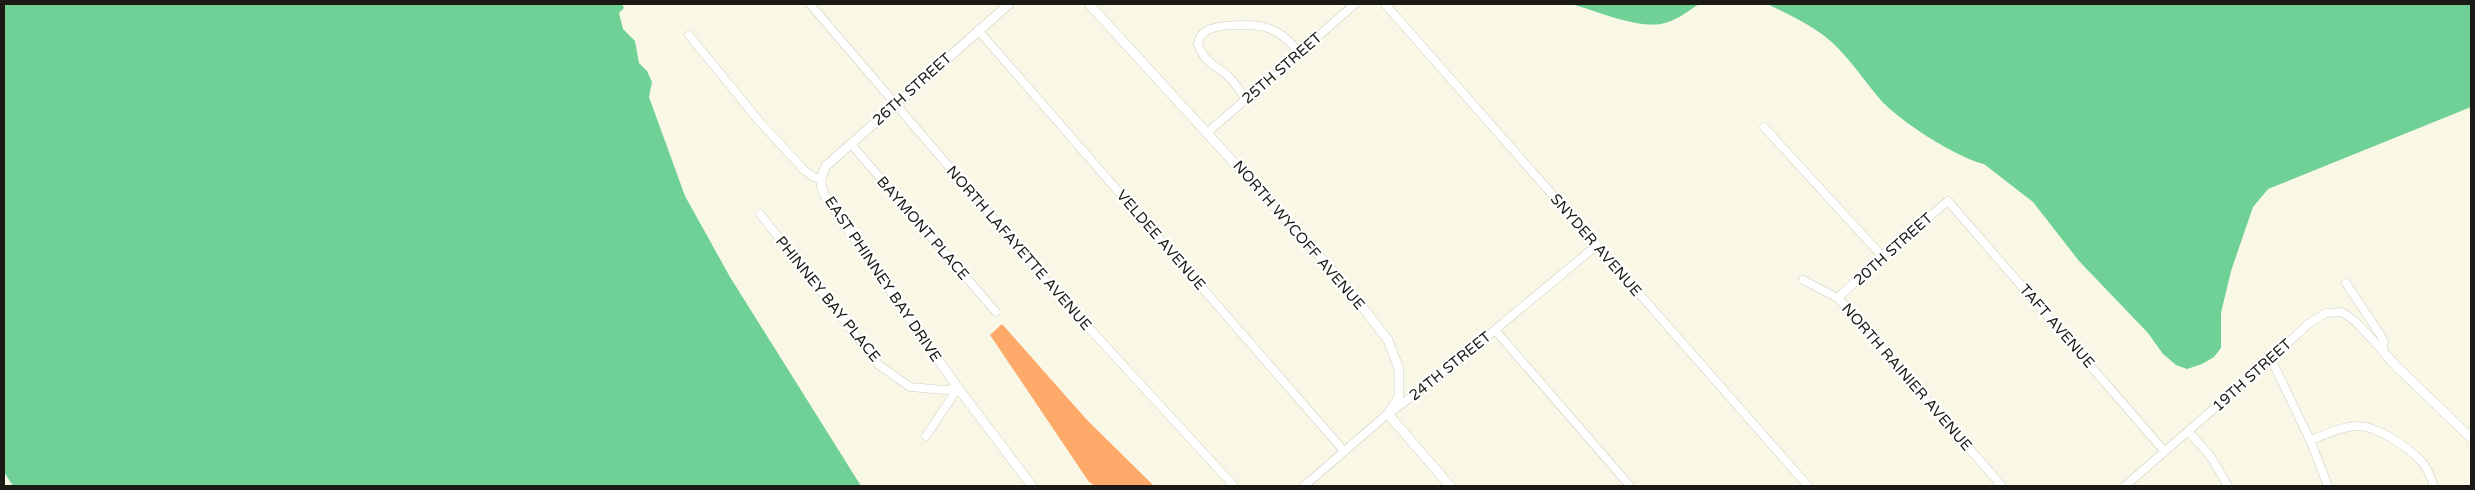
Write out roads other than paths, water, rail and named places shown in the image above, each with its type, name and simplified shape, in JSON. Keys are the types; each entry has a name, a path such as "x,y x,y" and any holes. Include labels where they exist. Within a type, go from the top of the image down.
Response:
{"street":[{"name":"NORTH LAFAYETTE AVENUE","path":"810,4 1056,292 1234,486"},
{"name":"26TH STREET","path":"820,179 826,166 1009,4"},
{"name":"NORTH WYCOFF AVENUE","path":"1089,4 1344,283 1388,340 1399,369 1399,397 1388,414"},
{"name":"25TH STREET","path":"1208,132 1355,4"},
{"name":"SNYDER AVENUE","path":"1385,4 1808,486"},
{"path":"1246,99 1227,75 1217,70 1205,58 1198,44 1200,36 1207,30 1260,25 1281,34 1300,53"},
{"name":"VELDEE AVENUE","path":"978,30 1344,451"},
{"name":"EAST PHINNEY BAY DRIVE","path":"689,36 749,109 805,171 814,178 820,179 820,185 825,196 958,388 1032,486"},
{"path":"1764,127 1882,256"},
{"name":"BAYMONT PLACE","path":"851,144 996,312"},
{"name":"20TH STREET","path":"1838,298 1882,256 1948,200"},
{"name":"TAFT AVENUE","path":"1948,200 2165,452"},
{"name":"PHINNEY BAY PLACE","path":"760,214 879,365 910,387 945,390 958,388"},
{"name":"24TH STREET","path":"1304,486 1388,414 1432,382 1596,246"},
{"name":"NORTH RAINIER AVENUE","path":"1803,280 1838,298 2002,486"},
{"path":"2346,283 2381,336 2384,342 2382,350 2400,370 2471,438"},
{"name":"19TH STREET","path":"2125,486 2271,360 2308,324 2326,313 2342,312 2356,322 2382,350"},
{"path":"1494,330 1630,486"},
{"path":"2271,360 2310,440 2328,486"},
{"path":"926,436 958,388"},
{"path":"1388,414 1450,486"},
{"path":"2310,440 2353,427 2369,428 2390,438 2422,462 2434,486"},
{"path":"2189,432 2211,457 2228,486"}]}
